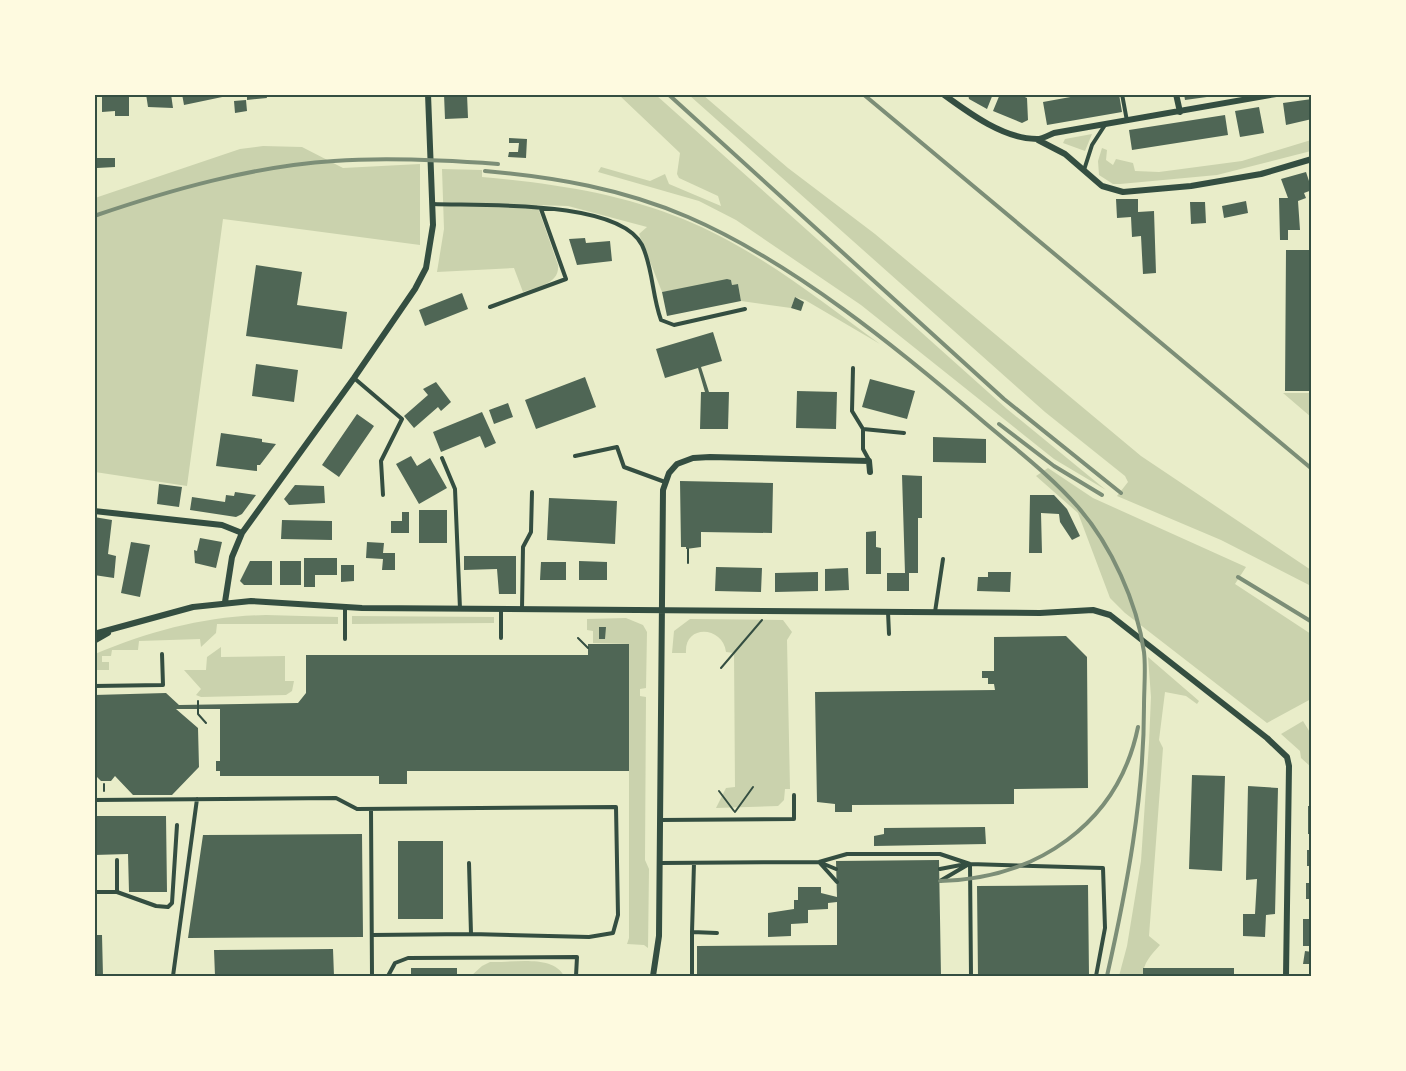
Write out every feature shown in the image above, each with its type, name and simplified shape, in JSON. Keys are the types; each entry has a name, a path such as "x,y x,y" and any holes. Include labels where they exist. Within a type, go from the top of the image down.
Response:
{"street":[{"path":"225,602 232,557 243,533 354,378 415,289 426,268 433,241 428,94"},
{"path":"1176,94 1180,112"},
{"path":"1038,140 1054,134 1276,94"},
{"path":"948,96 988,123 1012,134 1038,140 1065,154 1102,186 1123,192 1191,186 1261,174 1311,159"},
{"path":"653,976 660,936 660,610 665,482 677,464 693,458 831,458 869,461 870,472"},
{"path":"94,511 222,525 243,533"},
{"path":"94,634 193,607 225,602 289,602 345,607 460,609 1040,613 1093,610 1125,624 1267,738 1287,757 1289,766 1286,976"},
{"path":"94,641 116,629"}],"lane":[{"path":"1122,94 1127,121"},
{"path":"1084,171 1092,145 1106,125"},
{"path":"433,204 541,209 594,214 609,219 631,232 641,244 661,320 674,325 746,309"},
{"path":"490,308 566,279 541,209"},
{"path":"853,368 852,411 863,429 863,449 869,461"},
{"path":"354,378 402,420 381,461 382,495"},
{"path":"863,429 904,433"},
{"path":"574,456 617,447 624,467 665,482"},
{"path":"442,458 454,489 460,609"},
{"path":"522,609 523,547 531,532 532,492"},
{"path":"935,612 943,560"},
{"path":"345,607 345,639"},
{"path":"501,609 501,638"},
{"path":"888,612 889,634"},
{"path":"94,687 163,685 162,654"},
{"path":"660,820 794,819 794,795"},
{"path":"94,800 336,798 357,809 616,807 618,915 613,933 589,937 471,934 372,935"},
{"path":"173,976 197,799"},
{"path":"371,809 372,976"},
{"path":"94,892 117,892 156,906 168,907 172,903 177,825"},
{"path":"660,863 819,862 847,854 940,854 970,864"},
{"path":"117,860 117,892"},
{"path":"819,862 836,869"},
{"path":"819,862 837,882"},
{"path":"470,863 471,934"},
{"path":"692,976 693,863"},
{"path":"940,881 970,864"},
{"path":"970,864 970,976"},
{"path":"940,869 970,864 1102,868 1105,928 1096,976"},
{"path":"692,932 717,933"},
{"path":"388,976 395,963 408,958 577,957 576,976"}],"path":[{"path":"688,549 688,563"},
{"path":"720,668 769,611"},
{"path":"578,638 588,648"},
{"path":"198,701 198,714 206,723"},
{"path":"735,820 735,812 753,788"},
{"path":"719,791 735,812"}],"green space":[{"path":"619,95 656,95 1007,409 1106,490 1054,459 861,305 736,220 699,201 598,172 601,167 650,181 665,174 669,184 721,206 718,196 679,178 677,174 680,153"},
{"path":"689,95 703,95 788,168 875,234 1141,456 1311,570 1311,586 1221,540 1117,496 1128,482 1125,476 1045,412"},
{"path":"1092,134 1085,151 1063,143 1065,139"},
{"path":"1311,140 1311,151 1217,175 1113,184 1099,175 1098,161 1102,148 1107,150 1106,160 1113,165 1116,159 1133,163 1135,171 1159,172 1242,161"},
{"path":"263,146 302,147 343,168 420,164 420,245 223,219 187,486 95,472 95,198 240,149"},
{"path":"442,169 482,170 482,177 584,190 634,202 683,219 761,259 880,344 805,300 795,297 791,308 741,301 738,284 732,285 731,280 662,292 639,234 647,227 568,206 537,205 558,265 555,277 546,284 523,292 514,268 437,272 444,229"},
{"path":"1283,393 1311,393 1311,417"},
{"path":"1048,468 1093,498 1246,567 1235,584 1311,634 1311,699 1267,723 1125,613 1110,598 1078,513 1036,476"},
{"path":"266,615 338,617 338,624 217,624 216,633 201,647 200,639 139,641 138,650 112,650 111,656 102,656 102,662 109,662 109,670 95,670 95,654 136,638 179,626 222,618"},
{"path":"352,616 494,617 494,623 352,624"},
{"path":"626,618 643,625 647,632 646,688 640,689 640,696 646,697 645,860 649,869 648,948 644,945 627,944 629,938 629,644 593,643 593,631 587,630 587,619"},
{"path":"690,619 783,620 792,632 787,640 790,789 785,789 784,800 778,806 716,808 726,788 735,787 734,653 726,652 718,637 704,632 691,637 686,653 672,653 674,631"},
{"path":"221,647 221,657 285,656 285,681 294,681 292,691 286,695 201,697 196,695 201,689 184,670 206,670 207,657"},
{"path":"1148,657 1199,701 1197,704 1186,696 1165,692 1159,740 1163,748 1149,936 1160,945 1146,963 1143,976 1119,976 1127,946 1141,861 1151,697"},
{"path":"1303,721 1311,734 1311,767 1301,758 1300,751 1281,734"},
{"path":"490,962 542,962 559,969 564,976 471,976"}],"building":[{"path":"102,94 129,94 129,116 115,116 115,111 102,112"},
{"path":"146,94 171,94 173,108 148,107"},
{"path":"182,94 227,94 227,96 184,105"},
{"path":"247,94 266,94 267,98 247,100"},
{"path":"444,94 467,94 468,118 445,119"},
{"path":"968,94 993,94 987,109 969,99"},
{"path":"1000,94 1018,94 1027,98 1028,120 1022,123 993,111"},
{"path":"1087,94 1119,94 1122,112 1047,125 1043,102"},
{"path":"1184,94 1214,94 1214,96 1185,100"},
{"path":"1312,99 1312,119 1286,125 1283,103"},
{"path":"246,100 247,111 235,113 234,101"},
{"path":"1259,107 1264,133 1240,137 1235,111"},
{"path":"1225,115 1228,135 1132,150 1129,130"},
{"path":"509,138 527,139 526,158 508,157 509,152 518,152 519,143 509,143"},
{"path":"97,158 115,158 115,167 97,168"},
{"path":"1306,172 1312,190 1304,193 1306,198 1298,201 1300,230 1288,230 1288,240 1280,240 1279,198 1288,198 1281,179"},
{"path":"1116,199 1138,199 1138,212 1154,211 1156,273 1143,274 1141,236 1132,237 1131,217 1117,218"},
{"path":"1246,201 1248,213 1224,218 1222,206"},
{"path":"1190,202 1205,202 1206,223 1191,224"},
{"path":"585,238 586,243 610,241 612,261 577,265 569,239"},
{"path":"1286,250 1312,250 1312,391 1285,391"},
{"path":"256,265 302,272 297,305 347,312 342,349 246,336"},
{"path":"731,280 732,285 738,284 741,301 667,316 662,292"},
{"path":"462,293 468,309 425,326 419,310"},
{"path":"795,297 804,302 801,311 791,308"},
{"path":"713,332 722,361 701,367 709,392 729,392 728,429 700,429 701,392 705,392 698,368 665,378 656,349"},
{"path":"256,364 298,370 294,402 252,396"},
{"path":"585,377 596,407 536,429 525,400"},
{"path":"870,379 915,391 907,419 862,407"},
{"path":"436,382 451,402 441,411 438,407 414,428 404,416 428,395 423,389"},
{"path":"797,391 837,392 836,429 796,428"},
{"path":"508,403 513,417 494,424 489,410"},
{"path":"482,412 496,443 485,448 480,436 441,452 433,432"},
{"path":"357,414 374,426 339,477 322,465"},
{"path":"221,433 262,439 262,442 276,444 260,465 257,465 257,471 216,466"},
{"path":"933,437 986,439 986,463 933,462"},
{"path":"411,456 417,466 430,458 447,488 419,504 396,464"},
{"path":"902,475 922,476 922,518 918,518 918,573 909,573 909,591 887,591 887,573 905,573"},
{"path":"680,481 773,483 772,533 701,532 701,547 686,549 686,547 681,547"},
{"path":"159,484 182,487 179,507 157,504"},
{"path":"295,485 324,486 325,503 289,505 284,499"},
{"path":"235,492 256,495 242,514 236,517 190,510 192,497 225,502 226,495 234,496"},
{"path":"1030,495 1054,495 1067,509 1080,536 1072,540 1060,522 1059,514 1041,513 1042,553 1029,553"},
{"path":"549,498 617,501 615,544 547,540"},
{"path":"419,510 447,510 447,543 419,543"},
{"path":"402,512 409,512 409,533 391,533 391,521 402,521"},
{"path":"94,517 112,520 108,554 116,556 114,578 94,575"},
{"path":"282,520 332,521 332,540 281,539"},
{"path":"876,531 876,547 881,548 881,574 866,574 866,532"},
{"path":"200,538 222,542 216,568 195,563 194,550 197,551"},
{"path":"131,542 150,545 140,597 121,593"},
{"path":"367,542 384,543 383,553 395,553 395,570 382,570 383,559 366,558"},
{"path":"464,556 516,556 516,594 499,594 497,569 464,570"},
{"path":"304,558 337,558 337,575 315,575 315,587 304,587"},
{"path":"250,561 272,561 272,585 244,585 240,581"},
{"path":"280,561 301,561 301,585 280,585"},
{"path":"579,561 607,562 607,580 579,580"},
{"path":"541,562 566,562 566,580 540,580"},
{"path":"341,565 354,565 354,581 341,582"},
{"path":"716,567 762,568 761,592 715,591"},
{"path":"848,568 849,590 825,591 825,569"},
{"path":"818,572 818,591 775,592 775,573"},
{"path":"988,572 1011,572 1010,592 977,591 978,577 988,577"},
{"path":"599,627 606,627 605,639 599,639"},
{"path":"1066,636 1087,657 1088,788 1014,789 1014,804 852,805 852,812 835,812 835,804 817,802 815,692 995,690 994,684 988,684 988,678 982,678 982,671 994,671 994,637"},
{"path":"588,644 629,644 629,771 407,771 407,784 379,784 379,776 220,776 220,771 216,771 216,761 220,761 220,709 176,709 198,728 199,767 172,795 133,795 115,776 111,781 101,781 97,777 94,780 94,695 166,693 179,705 298,703 306,693 306,655 588,655"},
{"path":"1192,775 1225,776 1222,871 1189,869"},
{"path":"1248,786 1278,788 1275,914 1266,915 1265,937 1243,936 1243,914 1255,914 1257,879 1246,880"},
{"path":"1308,806 1312,806 1312,834 1308,834"},
{"path":"94,816 166,816 167,892 129,892 128,854 94,855"},
{"path":"985,827 986,844 874,846 874,836 884,834 884,828"},
{"path":"362,834 363,937 188,938 203,835"},
{"path":"398,841 443,841 443,919 398,919"},
{"path":"1307,850 1312,850 1312,866 1307,866"},
{"path":"939,860 941,976 697,976 697,946 837,945 837,902 828,903 828,909 808,910 808,923 791,924 791,936 768,937 768,913 794,909 794,900 798,900 798,887 821,887 821,893 837,897 836,861"},
{"path":"1306,883 1312,883 1312,899 1306,899"},
{"path":"1088,885 1089,976 978,976 977,886"},
{"path":"1303,919 1312,919 1312,946 1303,946"},
{"path":"94,935 102,935 103,976 94,976"},
{"path":"333,949 334,976 215,976 214,950"},
{"path":"1305,951 1312,952 1312,964 1303,964"},
{"path":"411,968 457,968 457,976 411,976"},
{"path":"1143,968 1234,968 1234,976 1143,976"}],"railway":[{"path":"668,94 1004,399 1121,493"},
{"path":"863,94 1312,469"},
{"path":"94,216 152,197 213,181 304,164 396,159 498,164"},
{"path":"485,171 563,181 639,199 688,217 766,258 843,309 917,366 1045,474 1090,522 1112,556 1129,594 1141,633 1145,665 1138,808 1107,976"},
{"path":"999,424 1054,466 1102,495"},
{"path":"1238,577 1312,622"},
{"path":"940,881 975,878 1008,870 1039,857 1067,840 1092,818 1112,792 1128,762 1138,727"}]}
